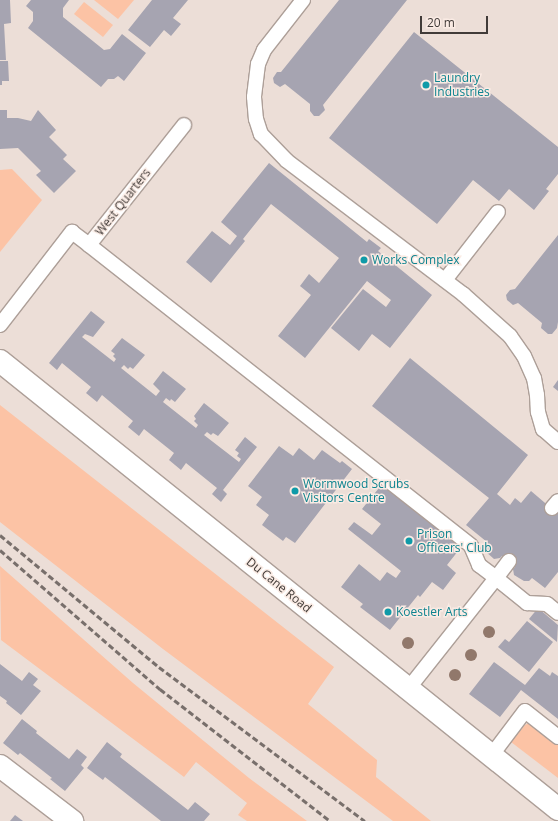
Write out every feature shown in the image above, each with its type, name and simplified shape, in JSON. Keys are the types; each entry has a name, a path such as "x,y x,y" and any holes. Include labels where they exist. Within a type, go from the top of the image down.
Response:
{"street":[{"name":"Du Cane Road","path":"0,361 558,809"},
{"path":"0,766 72,821"}],"lane":[{"path":"303,0 264,50 258,64 254,97 256,119 261,134 287,161 445,280 488,314 510,336 524,356 534,378 538,412 543,429 558,442"},
{"name":"West Quarters","path":"0,325 72,232 89,245 184,125"},
{"path":"445,280 498,212"},
{"path":"89,245 471,546 479,565 527,603 547,604 558,613"},
{"path":"408,689 509,561"},
{"path":"491,756 525,712 558,737"}],"shaded area":[{"path":"94,0 134,0 118,19"},
{"path":"84,2 113,25 103,37 74,14"},
{"path":"12,169 42,200 0,252 0,170"},
{"path":"0,405 334,667 308,704 377,760 376,777 431,821 393,821 163,649 0,522"},
{"path":"0,566 133,683 249,778 307,821 247,821 238,815 247,803 196,762 184,777 1,640"},
{"path":"529,723 558,743 558,778 511,742 525,725"}],"building":[{"path":"0,0 10,0 11,23 4,24 6,60 0,60"},
{"path":"31,0 69,0 63,8 63,17 104,50 110,49 122,34 146,53 124,81 118,76 114,79 108,79 101,87 28,28 33,21 33,12 26,6"},
{"path":"152,0 188,0 173,18 181,24 171,36 164,30 150,47 128,30"},
{"path":"339,0 407,0 323,105 325,110 319,116 314,116 310,111 310,104 285,84 280,87 274,83 273,78 277,72 281,72"},
{"name":"Laundry Industries","path":"414,32 558,147 558,174 546,189 549,191 534,210 509,189 499,201 473,180 437,224 329,138"},
{"path":"0,61 8,61 9,81 2,81 2,85 0,85"},
{"path":"0,110 7,110 7,118 18,118 31,121 38,110 56,130 49,137 67,155 63,159 76,171 54,193 36,175 41,171 18,148 0,149"},
{"name":"Works Complex","path":"269,163 367,242 369,239 381,248 378,251 432,295 390,348 372,334 359,351 331,328 363,289 386,307 391,300 367,281 305,358 278,336 311,295 300,286 309,274 319,283 339,258 271,204 243,239 245,241 211,283 186,262 212,231 230,245 237,236 221,222"},
{"path":"558,235 558,322 557,328 552,334 548,334 541,328 542,323 518,303 513,305 507,300 506,295 510,290 515,289"},
{"path":"91,311 105,322 93,337 85,334 82,337 114,362 116,359 113,356 115,354 111,351 122,338 145,355 133,369 130,367 128,369 124,365 121,368 156,396 160,391 153,384 163,371 186,389 175,402 166,398 163,402 196,428 198,425 194,421 196,419 194,416 204,403 229,423 218,436 213,433 211,435 207,432 204,435 239,462 241,459 237,456 239,453 235,450 245,437 257,447 223,490 227,494 221,502 212,494 217,488 186,463 181,470 169,460 174,453 144,429 139,436 128,427 133,421 102,395 97,402 86,393 91,387 62,363 57,370 49,363"},
{"path":"410,358 528,455 497,494 510,505 515,498 521,503 531,491 558,514 558,572 545,588 532,578 529,581 524,581 514,575 513,569 515,567 502,556 494,559 485,551 484,547 487,542 466,525 489,498 372,406"},
{"path":"558,380 558,391 553,387"},
{"name":"Wormwood Scrubs Visitors Centre","path":"279,446 293,456 299,448 314,460 322,450 340,463 342,461 352,469 295,543 286,537 283,541 262,525 269,515 256,505 262,497 248,486"},
{"name":"Prison Officers' Club","path":"383,483 462,546 447,565 456,573 443,590 432,582 420,597 418,595 390,630 360,607 363,604 341,587 359,564 380,581 387,572 396,578 401,571 348,529 354,522 372,535 381,524 362,509"},
{"path":"538,608 558,625 557,642 529,619"},
{"path":"527,621 553,642 529,672 498,647 505,639 509,642"},
{"path":"494,662 525,685 539,668 550,676 552,672 558,676 558,719 521,690 500,717 469,694"},
{"path":"0,664 22,681 29,672 38,679 33,685 41,691 21,715 0,696"},
{"path":"22,719 37,731 36,733 69,759 77,749 87,757 81,765 84,768 65,791 50,779 52,778 20,753 18,755 3,743"},
{"path":"107,742 122,754 120,757 188,810 195,802 210,814 204,821 161,821 105,777 103,780 87,768"},
{"path":"15,815 23,821 10,821"}],"railway":[{"path":"0,535 159,667 365,821"},
{"path":"0,550 160,689 330,821"}],"place":[{"name":"Laundry Industries","path":"426,85"},
{"name":"Works Complex","path":"364,260"},
{"name":"Wormwood Scrubs Visitors Centre","path":"295,491"},
{"name":"Prison Officers' Club","path":"409,541"},
{"name":"Koestler Arts","path":"388,612"}]}
